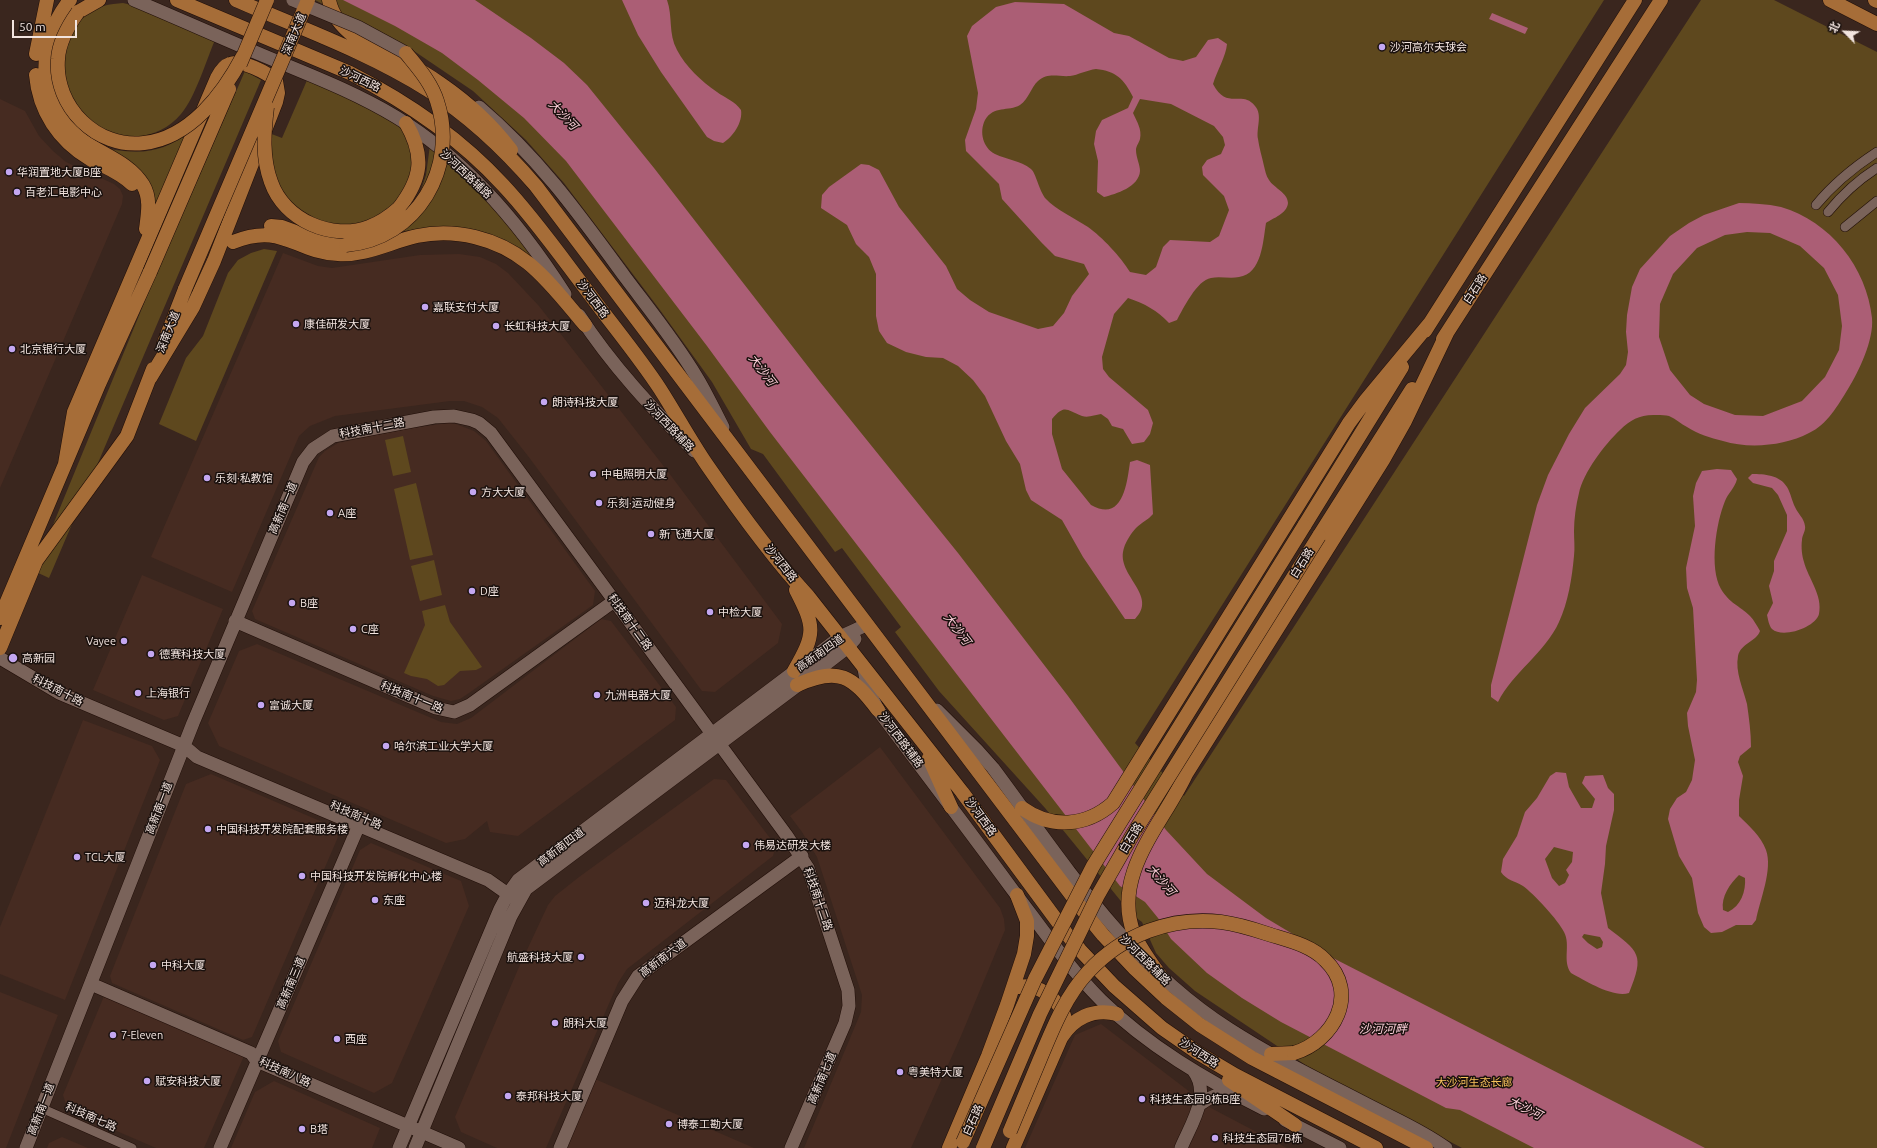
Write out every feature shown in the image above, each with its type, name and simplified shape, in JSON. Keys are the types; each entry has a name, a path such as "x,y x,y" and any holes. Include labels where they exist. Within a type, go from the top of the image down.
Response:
{"main road":[{"path":"47,0 38,44 36,66 40,97 45,113 60,134 74,148 90,159 110,168 128,181 143,200 148,217"},
{"path":"70,0 54,25 48,42 45,60 48,89 59,114 73,132 90,146 113,158 132,171 144,186 149,203 144,248"},
{"path":"99,0 78,12 68,27 60,45 58,59 60,85 69,106 85,125 106,138 119,142 145,143 171,135 195,119 221,93 233,76 243,56"},
{"name":"沙河西路","path":"177,0 350,73 415,110 462,145 503,185 541,229 659,388 707,464 786,572 808,596 864,669 921,739 1080,950 1129,1000 1180,1041 1235,1075 1376,1148"},
{"name":"沙河西路","path":"236,0 362,55 428,90 481,131 524,172 733,446 866,625 1103,935 1166,998 1200,1025 1236,1049 1426,1148"},
{"path":"0,618 99,384 150,272 267,0"},
{"name":"深南大道","path":"0,648 36,561 127,436 186,289 308,0"},
{"path":"329,0 332,11 342,25 355,37 406,61 453,91 478,112 498,132 524,172"},
{"name":"白石路","path":"962,1145 1035,979 1093,866 1430,323 1634,0"},
{"name":"白石路","path":"983,1148 1040,1014 1098,895 1133,834 1447,333 1661,0"},
{"path":"1830,0 1877,24"},
{"path":"214,260 233,242 254,228 274,226 293,230 326,243 346,245 370,241 393,230 406,221 427,196 440,162 443,145 442,123 437,100 426,76 406,53"},
{"path":"65,464 74,412 220,72 230,63 242,63 272,76 276,81 278,93 272,113 214,260 186,320 150,378"},
{"path":"277,74 268,102 265,120 265,154 271,183 276,194 293,213 323,229 344,232 368,228 378,223 399,208 414,186 419,164 416,142 406,123"},
{"path":"233,242 249,236 266,234 282,237 326,253 349,254 376,250 403,240 429,234 466,235 498,245 528,263 585,325"},
{"path":"99,384 119,305"},
{"path":"1022,808 1042,818 1061,822 1074,822 1093,818 1103,812 1120,794 1349,423 1366,400 1430,323"},
{"path":"1162,978 1142,949 1131,924 1129,895 1132,872 1186,774 1383,460 1405,421 1447,333"},
{"path":"0,596 22,564"},
{"path":"786,572 810,618 811,628 807,648 794,671"},
{"path":"797,685 819,676 838,676 850,680 860,687 878,710"},
{"path":"921,739 951,807"},
{"path":"1140,761 1141,772 1153,789 1166,796 1174,798"},
{"path":"949,1148 1007,1005 1024,954 1027,936 1025,914 1017,896"},
{"path":"1002,1148 1056,1021 1074,990 1089,971 1115,949 1133,937 1160,926 1180,922 1202,921 1231,924 1293,942 1313,950 1325,959 1333,969 1340,987 1339,1012 1333,1024 1322,1038 1306,1049 1294,1053 1271,1054"},
{"path":"1007,1005 1016,991 1025,986 1052,997 1060,1005 1065,1024 1061,1038 1013,1148"},
{"path":"1061,1038 1068,1027 1085,1016 1102,1012 1117,1014"},
{"path":"1180,1041 1250,1096 1295,1125"}],"street":[{"name":"沙河西路辅路","path":"134,0 334,85 373,104 406,123 457,163 493,198 538,253 585,325 644,400 707,464"},
{"path":"293,0 358,27 406,53 433,70 473,102 524,149 559,188 696,376 733,446"},
{"path":"1816,205 1828,190 1877,152"},
{"path":"1828,212 1838,200 1862,178 1877,168"},
{"path":"1845,227 1877,201"},
{"name":"科技南十二路","path":"299,470 313,448 326,439 341,433 444,416 472,420 480,423 491,433 802,856 808,868 848,990 849,1006"},
{"name":"高新南一道","path":"26,1148 184,746 299,470"},
{"name":"科技南十一路","path":"235,621 436,708 454,712 470,705 614,601"},
{"name":"高新南四道","path":"414,1148 523,875 715,738 797,685 844,642 866,625"},
{"name":"高新南四道","path":"715,738 794,671 844,642"},
{"name":"科技南十路","path":"0,658 59,693 184,746 197,756 360,821 488,880 515,895"},
{"name":"沙河西路辅路","path":"864,669 868,690 878,710 1061,955 1090,988 1117,1014 1157,1045 1193,1070 1232,1093 1340,1148"},
{"name":"沙河西路辅路","path":"916,690 985,758 1112,926 1137,954 1162,978 1213,1018 1271,1054 1419,1131 1446,1148"},
{"name":"高新南三道","path":"220,1148 360,821"},
{"name":"高新南六道","path":"560,1148 622,1001 638,976 802,856"},
{"name":"高新南四道","path":"399,1148 515,895"},
{"name":"科技南八路","path":"91,984 251,1053 257,1060 459,1148"},
{"name":"高新南七道","path":"792,1148 845,1023 849,1006"},
{"path":"1181,1148 1199,1105 1200,1082 1193,1070"},
{"path":"1199,1105 1218,1094 1232,1093"},
{"name":"科技南七路","path":"41,1108 132,1148"}],"shaded area":[{"path":"0,99 25,111 39,136 66,162 114,184 120,189 123,196 122,204 0,488"},
{"path":"283,253 318,266 332,268 420,255 459,254 480,257 496,264 508,273 539,306 669,473 782,624 778,643 715,692 702,691 528,456 498,418 482,407 464,401 450,401 335,416 310,426 299,436 232,592 151,557"},
{"path":"448,423 456,424 474,431 486,441 595,591 593,605 469,693 460,699 451,701 433,696 255,619 252,611 319,457 325,451 338,443 406,429"},
{"path":"142,575 223,609 178,716 164,720 93,690"},
{"path":"601,619 611,621 676,707 675,720 518,836 490,832 487,821 465,839 446,843 219,746 208,723 239,651 257,644 441,722 457,724 471,718"},
{"name":"TCL大厦","path":"83,720 152,746 160,760 65,1000 0,974 0,927"},
{"path":"880,747 1000,908 1004,919 1005,930 961,1036 911,1148 804,1148 861,1012 862,995 817,857 802,832 790,816"},
{"path":"211,774 334,827 338,837 252,1037 243,1040 112,983 110,976 186,784"},
{"path":"714,779 726,780 776,846 773,856 627,969 618,983 546,1148 497,1148 461,1132 455,1117 519,967 548,905 555,896 579,877"},
{"path":"371,843 461,881 469,906 392,1083 374,1093 281,1052 278,1041 360,850"},
{"path":"0,992 58,1015 6,1148 0,1148"},
{"name":"赋安科技大厦","path":"104,996 244,1056 204,1148 156,1148 68,1110 63,1095"},
{"path":"1101,1024 1211,1108 1287,1148 1025,1148 1075,1035"},
{"path":"595,1079 754,1148 565,1148"},
{"path":"274,1081 380,1128 372,1148 231,1148 255,1092"},
{"path":"62,1137 88,1148 47,1148 49,1143"}],"green space":[{"name":"大沙河生态长廊","path":"315,0 1604,0 1135,743 1184,796 1701,0 1774,0 1877,52 1877,1148 1462,1148 1307,1066 1195,991 1169,968 1156,953 1142,922 1132,915 1045,808 939,691 895,632 901,627 842,548 835,552 763,454 751,449 712,382 660,310 564,183 526,140 473,91 414,51"},
{"path":"123,3 140,7 215,40 196,89 181,114 161,130 149,135 136,137 114,135 95,126 80,112 70,94 65,73 65,52 72,33 85,15 93,9"},
{"path":"245,71 261,80 49,578 34,571 145,301"},
{"path":"308,78 374,109 398,125 407,137 415,166 399,200 386,212 369,221 354,225 325,225 287,202 274,172 269,133 282,138"},
{"path":"191,131 156,210 110,149 133,152 162,148 172,144"},
{"path":"430,145 470,180 545,267 523,251 503,240 484,232 465,228 425,228 377,235 400,221 420,193 426,175"},
{"path":"264,249 277,251 196,441 159,424 186,358 203,336 228,273 238,260 251,253"},
{"path":"403,436 411,472 393,476 385,440"},
{"path":"416,483 433,555 410,560 394,489"},
{"path":"434,560 442,595 420,601 411,566"},
{"path":"445,605 450,622 482,667 476,670 460,671 444,685 438,686 427,679 404,673 425,625 422,611"}],"water":[{"name":"沙河河畔","path":"343,0 475,0 531,38 564,63 587,85 654,168 820,382 958,553 1068,696 1166,830 1207,874 1266,918 1331,957 1705,1148 1534,1148 1460,1110 1446,1108 1281,1022 1242,998 1207,973 1171,939 1158,918 1145,902 1120,886 770,432 707,346 566,161 524,118 478,80 442,53 395,26"},
{"path":"622,0 667,0 674,44 689,68 705,83 733,102 741,110 739,124 734,133 723,143 714,141 707,137 661,72 638,35"},
{"path":"1015,2 1064,4 1114,33 1129,36 1169,58 1183,61 1196,57 1208,40 1218,38 1227,44 1213,84 1218,92 1224,96 1229,98 1245,99 1250,101 1255,106 1259,113 1258,139 1266,175 1271,183 1286,196 1288,203 1287,207 1282,213 1266,223 1260,256 1252,270 1247,275 1236,278 1214,277 1206,280 1196,289 1177,320 1169,323 1160,314 1128,298 1114,314 1102,357 1103,369 1109,377 1148,410 1153,423 1150,434 1144,442 1132,444 1123,429 1112,426 1108,419 1101,414 1084,417 1069,410 1063,410 1056,414 1052,419 1052,434 1062,469 1091,505 1102,509 1110,509 1117,505 1125,490 1130,462 1137,460 1150,465 1153,514 1134,530 1126,542 1123,552 1123,561 1126,570 1140,594 1142,602 1141,611 1135,619 1125,619 1083,557 1062,520 1031,500 1026,490 1020,464 1006,441 985,396 973,380 958,366 943,358 926,357 906,352 887,343 879,331 876,316 876,274 869,257 856,244 847,225 821,208 822,195 829,187 861,164 869,165 879,170 899,207 946,266 957,289 970,300 989,312 1038,329 1053,326 1064,313 1072,296 1089,274 1084,264 1055,256 1041,242 1002,199 999,184 966,151 965,140 976,109 978,93 967,36 972,26 996,7","holes":["1096,69 1103,70 1119,77 1133,97 1128,108 1102,120 1096,131 1094,144 1098,161 1097,192 1104,197 1126,189 1139,177 1140,169 1136,147 1140,139 1140,132 1133,113 1140,99 1171,104 1214,126 1223,137 1225,145 1221,154 1207,160 1202,167 1203,175 1224,196 1229,210 1219,236 1210,242 1170,240 1163,247 1156,267 1146,275 1130,272 1111,248 1099,236 1046,199 1041,192 1031,169 1027,166 995,154 988,148 983,139 983,125 989,115 993,112 1020,105 1026,100 1038,81 1042,78 1049,76 1070,76"]},
{"path":"1492,13 1528,28 1525,34 1489,19"},
{"path":"1739,203 1770,205 1781,207 1799,214 1815,223 1830,235 1843,249 1854,265 1863,282 1869,299 1872,327 1871,336 1865,355 1852,382 1827,420 1809,433 1789,441 1766,445 1744,445 1713,439 1685,426 1672,417 1665,415 1641,416 1624,426 1601,451 1581,485 1575,517 1574,553 1571,582 1565,607 1559,622 1546,643 1512,681 1498,702 1491,697 1491,685 1537,505 1548,475 1569,434 1585,408 1620,374 1626,365 1628,352 1626,332 1627,315 1632,287 1640,269 1670,236 1704,215","holes":["1747,232 1770,233 1800,246 1824,268 1838,295 1842,326 1839,350 1825,377 1802,401 1763,416 1735,415 1704,404 1690,395 1670,370 1659,337 1660,304 1673,274 1697,248 1725,235"]},
{"path":"1717,469 1731,470 1737,479 1725,501 1719,521 1715,545 1715,569 1717,580 1724,594 1750,616 1760,631 1755,638 1742,648 1737,662 1738,674 1747,704 1751,747 1740,756 1738,762 1743,776 1739,800 1739,816 1761,840 1768,858 1767,875 1756,920 1752,925 1736,925 1722,932 1711,933 1704,927 1698,913 1692,878 1679,856 1668,819 1670,809 1677,798 1686,792 1692,780 1695,760 1687,713 1696,692 1697,680 1693,608 1687,588 1686,568 1695,526 1693,496 1696,483 1702,471","holes":["1739,875 1745,878 1745,888 1742,898 1733,909 1728,912 1723,910 1723,900 1729,886"]},
{"path":"1752,474 1771,476 1784,483 1804,523 1805,530 1802,538 1803,557 1817,593 1820,607 1817,619 1806,627 1791,632 1777,632 1772,629 1767,615 1773,603 1769,586 1774,571 1774,561 1787,531 1787,515 1778,495 1772,488 1753,483 1748,478"},
{"path":"1556,772 1566,773 1569,787 1581,808 1592,808 1595,799 1582,783 1585,776 1603,775 1608,788 1614,794 1614,810 1606,846 1601,893 1608,928 1627,943 1636,955 1638,962 1637,970 1629,993 1623,994 1608,991 1571,973 1567,963 1566,937 1557,921 1523,886 1508,879 1501,872 1503,859 1517,836 1525,812 1537,798 1550,776","holes":["1554,847 1573,852 1572,862 1566,870 1569,875 1565,883 1559,886 1552,878 1545,859","1584,934 1600,937 1603,942 1602,947 1597,949 1588,943 1582,937"]}],"place":[{"name":"沙河高尔夫球会","path":"1382,47"},
{"name":"华润置地大厦B座","path":"9,172"},
{"name":"百老汇电影中心","path":"17,192"},
{"name":"嘉联支付大厦","path":"425,307"},
{"name":"康佳研发大厦","path":"296,324"},
{"name":"长虹科技大厦","path":"496,326"},
{"name":"北京银行大厦","path":"12,349"},
{"name":"朗诗科技大厦","path":"544,402"},
{"name":"中电照明大厦","path":"593,474"},
{"name":"乐刻·私教馆","path":"207,478"},
{"name":"方大大厦","path":"473,492"},
{"name":"乐刻·运动健身","path":"599,503"},
{"name":"A座","path":"330,513"},
{"name":"新飞通大厦","path":"651,534"},
{"name":"D座","path":"472,591"},
{"name":"B座","path":"292,603"},
{"name":"中检大厦","path":"710,612"},
{"name":"C座","path":"353,629"},
{"name":"Vayee","path":"124,641"},
{"name":"德赛科技大厦","path":"151,654"},
{"name":"高新园","path":"13,658"},
{"name":"上海银行","path":"138,693"},
{"name":"九洲电器大厦","path":"597,695"},
{"name":"富诚大厦","path":"261,705"},
{"name":"哈尔滨工业大学大厦","path":"386,746"},
{"name":"中国科技开发院配套服务楼","path":"208,829"},
{"name":"伟易达研发大楼","path":"746,845"},
{"name":"TCL大厦","path":"77,857"},
{"name":"中国科技开发院孵化中心楼","path":"302,876"},
{"name":"东座","path":"375,900"},
{"name":"迈科龙大厦","path":"646,903"},
{"name":"航盛科技大厦","path":"581,957"},
{"name":"中科大厦","path":"153,965"},
{"name":"朗科大厦","path":"555,1023"},
{"name":"7-Eleven","path":"113,1035"},
{"name":"西座","path":"337,1039"},
{"name":"粤美特大厦","path":"900,1072"},
{"name":"赋安科技大厦","path":"147,1081"},
{"name":"泰邦科技大厦","path":"508,1096"},
{"name":"科技生态园9栋B座","path":"1142,1099"},
{"name":"博泰工勘大厦","path":"669,1124"},
{"name":"B塔","path":"302,1129"},
{"name":"科技生态园7B栋","path":"1215,1138"}],"water label":[{"name":"大沙河","path":"563,115"},
{"name":"大沙河","path":"762,370"},
{"name":"大沙河","path":"957,629"},
{"name":"大沙河","path":"1161,880"},
{"name":"大沙河","path":"1525,1108"}]}
